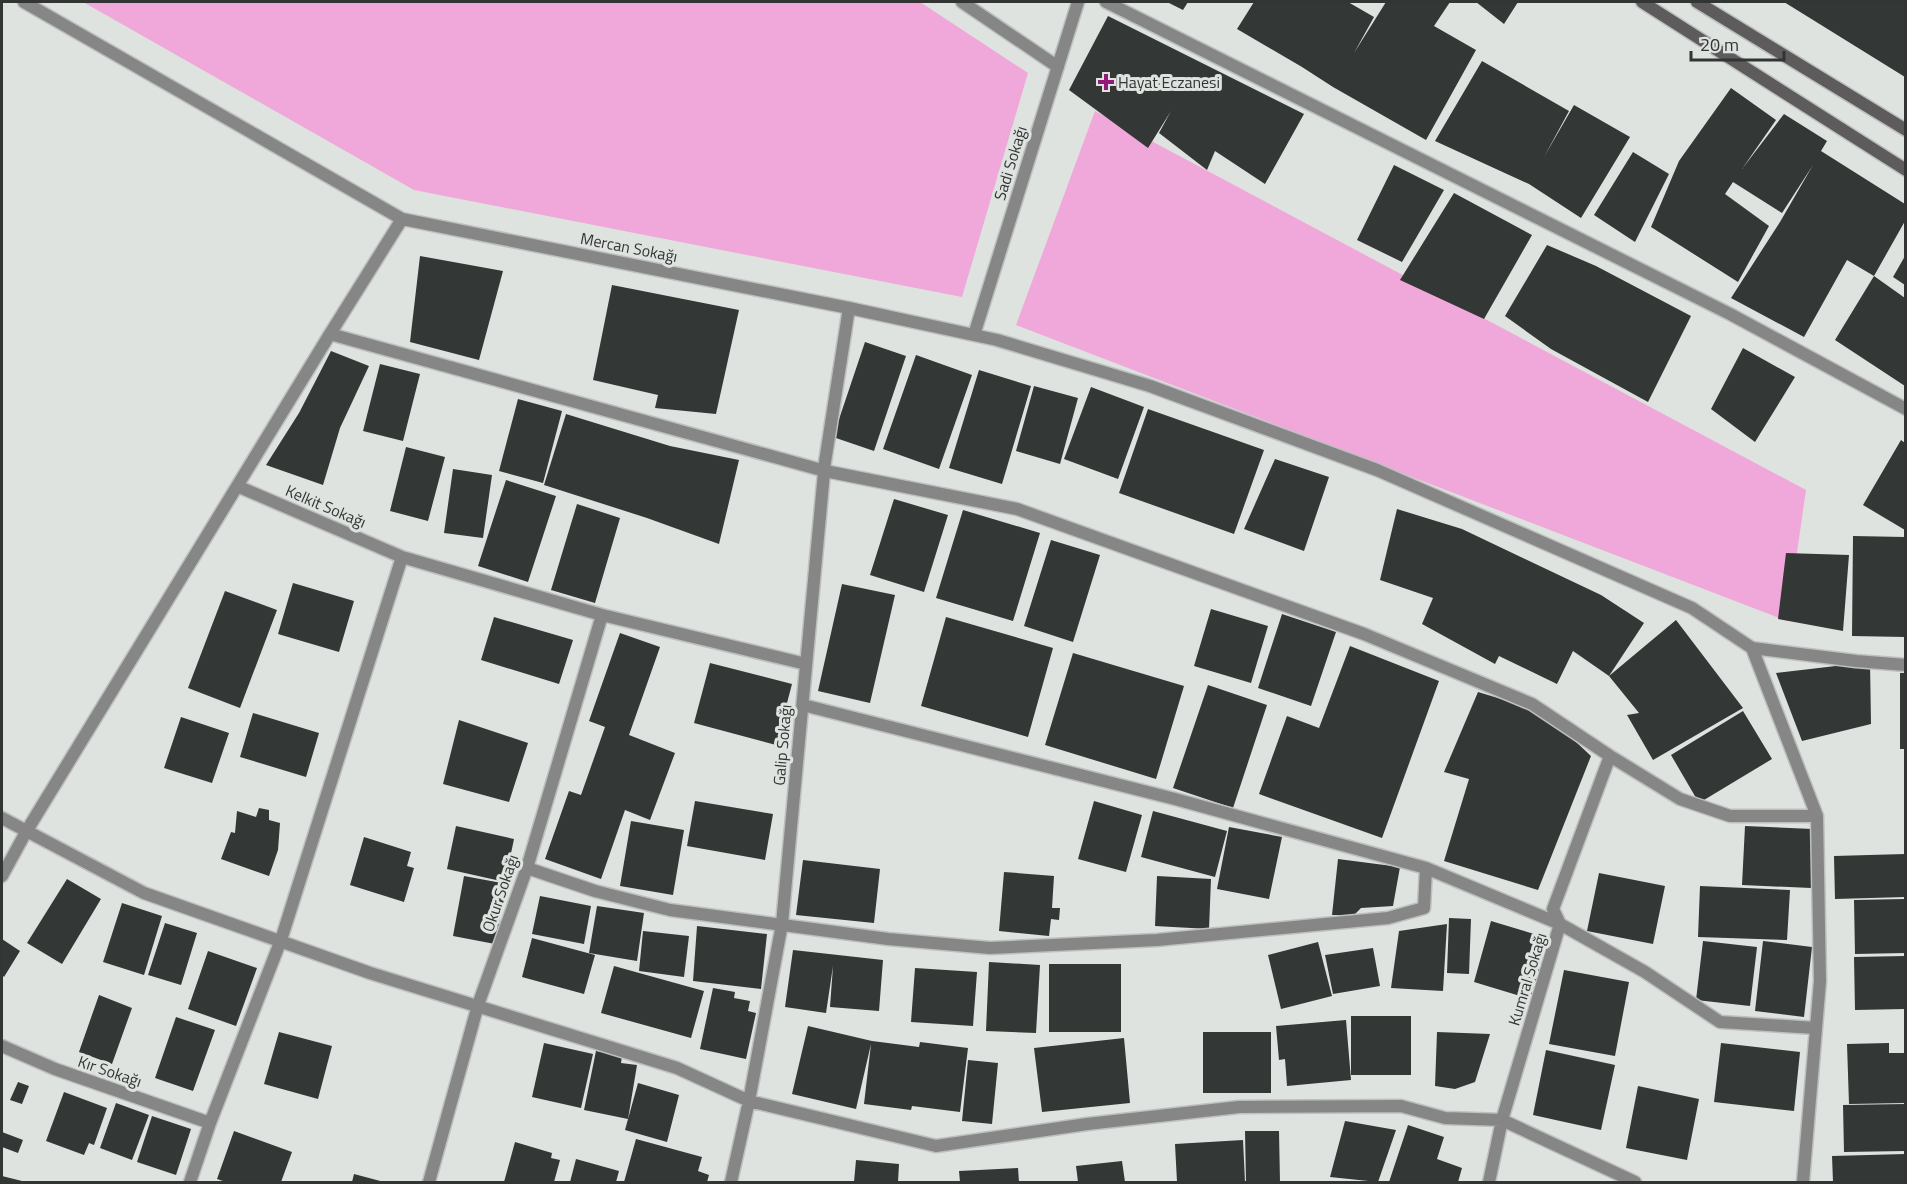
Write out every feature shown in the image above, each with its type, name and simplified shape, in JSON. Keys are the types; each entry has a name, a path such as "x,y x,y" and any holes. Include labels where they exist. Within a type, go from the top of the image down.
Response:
{"street":[{"name":"Mercan Sokağı","path":"24,2 402,219 849,308 997,340 1150,386 1377,470 1692,608 1752,648"},
{"path":"962,2 1058,67"},
{"name":"Sadi Sokağı","path":"974,335 1078,2"},
{"path":"1106,2 1730,314 1905,409"},
{"path":"1642,2 1905,170"},
{"path":"1697,2 1905,130"},
{"path":"2,876 26,832 402,219"},
{"name":"Galip Sokağı","path":"730,1182 749,1101 782,924 825,471 849,308"},
{"path":"330,334 825,471 1017,509 1364,634 1532,704 1680,799 1730,816 1818,816"},
{"name":"Kelkit Sokağı","path":"237,486 402,557 602,615 806,664"},
{"path":"190,1182 210,1123 281,940 402,557"},
{"name":"Okur Sokağı","path":"429,1182 478,1005 527,868 602,615"},
{"path":"1803,1182 1820,981 1818,816 1752,648 1856,661 1905,664"},
{"path":"803,705 1186,802 1426,868 1560,924 1645,972 1720,1022 1816,1028"},
{"name":"Kumral Sokağı","path":"1489,1182 1502,1120 1560,924 1553,909 1610,756"},
{"path":"2,818 144,893 370,973 677,1068 749,1101 936,1146 1087,1124 1239,1107 1401,1106 1445,1118 1502,1120 1635,1182"},
{"path":"527,868 595,891 670,910 888,939 990,948 1157,940 1388,918 1424,908 1426,868"},
{"name":"Kır Sokağı","path":"2,1046 55,1069 210,1123"}],"shaded area":[{"path":"83,2 920,2 1028,73 962,297 414,190"},
{"path":"1095,111 1806,490 1787,621 1016,325"}],"building":[{"path":"1167,2 1188,2 1183,10"},
{"path":"1254,2 1348,2 1374,17 1354,53 1386,2 1450,2 1434,26 1476,50 1426,140 1237,29"},
{"path":"1476,2 1518,2 1504,24"},
{"path":"1784,2 1905,2 1905,77"},
{"path":"1108,16 1304,114 1265,184 1215,151 1207,170 1159,133 1171,111 1148,148 1069,90"},
{"path":"1482,61 1569,111 1544,157 1574,105 1630,137 1581,218 1529,184 1435,141"},
{"path":"1731,88 1776,120 1742,169 1784,114 1827,141 1821,151 1905,204 1905,221 1874,276 1847,260 1804,337 1731,298 1780,222 1813,165 1782,213 1733,182 1725,194 1769,226 1738,282 1651,227 1679,161"},
{"path":"1633,152 1669,174 1635,242 1594,215"},
{"path":"1394,165 1444,190 1402,262 1357,240"},
{"path":"1454,193 1532,235 1484,319 1400,280"},
{"path":"1547,245 1596,266 1691,316 1648,402 1551,349 1505,316"},
{"path":"420,256 503,271 479,360 410,342"},
{"path":"1905,256 1905,285 1893,277"},
{"path":"1874,276 1905,298 1905,386 1835,340"},
{"path":"612,285 739,310 716,414 655,408 658,395 593,380"},
{"path":"865,342 906,356 874,451 833,437"},
{"path":"1743,348 1795,377 1755,442 1711,409"},
{"path":"331,351 369,366 340,428 323,485 266,465 299,413"},
{"path":"916,355 972,375 939,469 883,449"},
{"path":"380,364 420,374 403,441 363,431"},
{"path":"979,370 1031,386 1002,484 949,468"},
{"path":"1034,386 1078,398 1060,464 1016,451"},
{"path":"1091,387 1144,407 1118,479 1064,459"},
{"path":"518,399 562,411 543,483 499,471"},
{"path":"1148,409 1264,450 1234,534 1119,493"},
{"path":"566,414 670,446 739,460 719,544 544,485"},
{"path":"1901,440 1905,443 1905,530 1863,505"},
{"path":"406,447 445,457 428,521 390,511"},
{"path":"1275,459 1329,477 1304,551 1244,529"},
{"path":"453,469 492,475 483,538 444,533"},
{"path":"506,480 556,496 528,582 478,566"},
{"path":"894,499 948,515 924,592 870,575"},
{"path":"577,504 620,518 595,603 551,590"},
{"path":"1397,509 1462,529 1601,595 1644,623 1609,676 1573,651 1557,684 1499,656 1495,664 1422,624 1433,598 1380,580"},
{"path":"963,510 1040,533 1013,621 936,598"},
{"path":"1853,536 1905,537 1905,637 1852,636"},
{"path":"1051,540 1100,555 1073,642 1024,626"},
{"path":"1786,553 1849,555 1843,631 1778,619"},
{"path":"293,583 354,601 339,652 278,634"},
{"path":"842,584 895,595 870,703 818,691"},
{"path":"225,591 277,610 240,708 188,688"},
{"path":"1211,609 1268,626 1251,683 1194,666"},
{"path":"1282,614 1336,632 1311,706 1258,688"},
{"path":"494,617 573,640 559,684 481,660"},
{"path":"946,617 1053,648 1028,737 921,706"},
{"path":"1676,620 1743,708 1653,760 1627,715 1639,713 1609,676"},
{"path":"620,633 660,647 629,735 675,753 650,820 625,810 601,879 545,859 569,791 581,795 605,727 589,721"},
{"path":"1350,646 1439,681 1382,838 1259,794 1287,716 1319,728"},
{"path":"1073,653 1184,686 1156,779 1045,745"},
{"path":"1870,662 1871,724 1802,741 1776,673"},
{"path":"710,663 792,684 776,745 694,723"},
{"path":"1900,673 1905,673 1905,749 1900,749"},
{"path":"1208,685 1267,705 1233,808 1173,788"},
{"path":"1478,692 1544,712 1591,756 1538,890 1444,861 1469,779 1444,772"},
{"path":"1743,711 1772,759 1699,803 1671,755"},
{"path":"253,713 319,733 306,777 240,757"},
{"path":"181,717 229,733 212,783 164,768"},
{"path":"459,720 528,743 509,802 443,784"},
{"path":"695,801 773,814 765,860 687,846"},
{"path":"1094,801 1142,815 1126,872 1078,859"},
{"path":"259,808 269,810 269,820 280,823 278,850 269,876 221,859 231,832 235,833 237,811 256,817"},
{"path":"1153,811 1227,831 1215,877 1141,857"},
{"path":"631,821 684,830 673,895 620,886"},
{"path":"456,826 514,839 505,882 447,869"},
{"path":"1745,826 1813,829 1811,888 1742,885"},
{"path":"1229,827 1282,837 1269,899 1217,889"},
{"path":"364,837 411,852 407,866 414,868 404,902 350,885"},
{"path":"1905,854 1905,897 1835,899 1834,856"},
{"path":"1338,859 1400,867 1393,906 1361,908 1354,915 1332,915"},
{"path":"803,860 880,869 874,923 796,915"},
{"path":"1004,872 1054,876 1052,908 1060,908 1059,920 1051,919 1049,936 999,931"},
{"path":"1599,873 1665,886 1653,944 1587,931"},
{"path":"464,876 507,884 495,944 453,936"},
{"path":"1157,876 1211,879 1209,929 1155,926"},
{"path":"67,879 101,899 62,964 27,943"},
{"path":"1700,886 1790,890 1787,940 1698,937"},
{"path":"540,896 591,906 584,944 532,934"},
{"path":"1905,899 1905,953 1855,954 1854,900"},
{"path":"122,903 162,916 144,975 103,962"},
{"path":"597,906 644,913 637,961 589,953"},
{"path":"1449,918 1471,919 1469,974 1447,973"},
{"path":"1491,921 1551,939 1533,1000 1474,982"},
{"path":"165,923 197,933 181,985 148,975"},
{"path":"1447,924 1443,991 1391,988 1399,931"},
{"path":"697,926 767,934 761,989 693,981"},
{"path":"643,931 689,936 684,977 639,971"},
{"path":"532,938 595,955 584,994 522,977"},
{"path":"2,939 20,951 4,977 2,975"},
{"path":"1703,941 1757,947 1750,1006 1696,1000"},
{"path":"1763,941 1812,947 1804,1017 1755,1011"},
{"path":"1318,942 1332,996 1281,1009 1268,955"},
{"path":"1373,948 1380,986 1333,994 1325,955"},
{"path":"793,950 883,960 879,1011 830,1007 833,966 826,1013 785,1007"},
{"path":"208,951 257,968 236,1026 188,1009"},
{"path":"1905,956 1905,1009 1855,1010 1854,957"},
{"path":"989,962 1040,965 1036,1033 986,1031"},
{"path":"1049,964 1121,964 1121,1032 1049,1032"},
{"path":"614,966 704,991 691,1038 601,1013"},
{"path":"915,968 977,972 973,1026 911,1022"},
{"path":"1564,970 1629,982 1615,1056 1549,1044"},
{"path":"713,988 735,992 734,998 750,1001 748,1011 756,1013 746,1059 700,1049"},
{"path":"99,995 132,1008 112,1064 79,1052"},
{"path":"1351,1016 1411,1016 1411,1075 1351,1075"},
{"path":"176,1017 215,1030 193,1091 155,1078"},
{"path":"1346,1020 1351,1080 1287,1086 1285,1059 1279,1060 1276,1026"},
{"path":"808,1026 872,1041 919,1047 920,1042 968,1048 960,1112 912,1106 911,1110 864,1104 871,1044 856,1109 792,1094"},
{"path":"279,1032 332,1046 318,1099 264,1084"},
{"path":"1203,1032 1271,1032 1271,1093 1203,1093"},
{"path":"1437,1032 1490,1034 1475,1082 1455,1089 1435,1086"},
{"path":"1124,1038 1130,1103 1042,1112 1034,1048"},
{"path":"544,1043 593,1054 581,1108 532,1097"},
{"path":"1721,1043 1800,1052 1794,1111 1714,1102"},
{"path":"1889,1043 1889,1053 1905,1053 1905,1103 1849,1104 1847,1044"},
{"path":"1546,1050 1615,1065 1601,1130 1533,1115"},
{"path":"596,1051 622,1056 621,1063 637,1065 628,1119 584,1110"},
{"path":"968,1060 998,1063 992,1124 962,1121"},
{"path":"18,1082 29,1086 22,1104 10,1100"},
{"path":"638,1083 679,1095 667,1142 625,1130"},
{"path":"1638,1086 1699,1099 1687,1160 1626,1148"},
{"path":"64,1092 107,1108 94,1145 89,1143 84,1155 46,1141"},
{"path":"116,1103 149,1115 132,1160 100,1148"},
{"path":"1905,1104 1905,1151 1844,1152 1843,1105"},
{"path":"152,1116 191,1129 176,1175 137,1162"},
{"path":"1345,1121 1396,1130 1378,1182 1330,1177"},
{"path":"1408,1125 1444,1137 1437,1159 1462,1168 1458,1182 1389,1182"},
{"path":"234,1131 292,1152 281,1182 226,1182 217,1179"},
{"path":"1245,1131 1279,1131 1280,1182 1246,1182"},
{"path":"2,1132 23,1140 18,1153 2,1147"},
{"path":"636,1139 702,1157 698,1171 709,1175 707,1182 624,1182"},
{"path":"1243,1140 1245,1182 1177,1182 1175,1144"},
{"path":"515,1142 552,1153 551,1158 560,1160 554,1182 504,1182"},
{"path":"1905,1154 1905,1182 1833,1182 1832,1156"},
{"path":"576,1159 619,1171 616,1182 570,1182"},
{"path":"856,1160 899,1164 898,1182 854,1182"},
{"path":"1122,1161 1125,1182 1078,1182 1076,1166"},
{"path":"1018,1168 1019,1182 960,1182 959,1171"},
{"path":"354,1174 384,1182 352,1182"},
{"path":"2,1176 26,1182 2,1182"}],"place":[{"name":"Hayat Eczanesi","path":"1106,82"}]}
